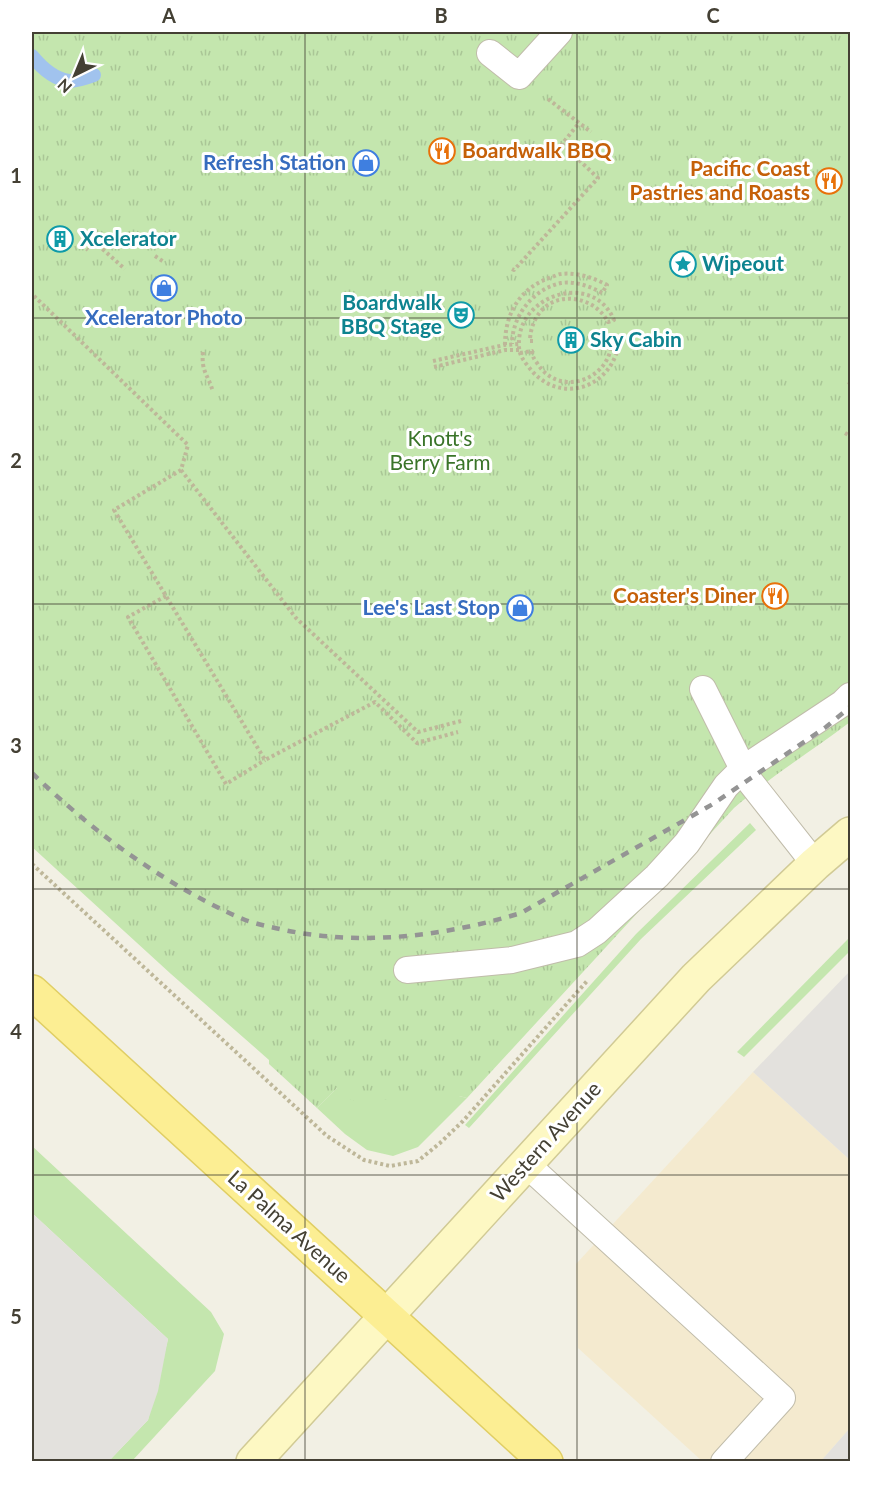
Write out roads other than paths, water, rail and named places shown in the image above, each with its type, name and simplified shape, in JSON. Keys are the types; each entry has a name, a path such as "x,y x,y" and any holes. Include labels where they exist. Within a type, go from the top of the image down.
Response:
{"main road":[{"name":"Western Avenue","path":"253,1461 696,978 815,864 850,834"},
{"name":"La Palma Avenue","path":"32,992 546,1461"}],"lane":[{"path":"490,53 519,76 559,32"},
{"path":"703,689 748,779 815,864"},
{"path":"406,970 512,960 577,944 597,931 657,876 687,843 726,786 743,769 843,703 850,696"},
{"path":"526,1164 782,1398 724,1461"}],"waterway":[{"path":"32,56 48,72 63,80 69,81 94,75"}],"railway":[{"path":"32,773 87,822 125,851 187,891 232,914 258,924 306,934 337,937 399,937 461,928 521,913 713,804 826,727 850,707"}],"place":[{"name":"Boardwalk BBQ","path":"442,151"},
{"name":"Refresh Station","path":"366,163"},
{"name":"Pacific Coast Pastries and Roasts","path":"829,181"},
{"name":"Xcelerator","path":"60,239"},
{"name":"Wipeout","path":"683,264"},
{"name":"Xcelerator Photo","path":"164,288"},
{"name":"Boardwalk BBQ Stage","path":"461,315"},
{"name":"Sky Cabin","path":"571,340"},
{"name":"Coaster's Diner","path":"775,596"},
{"name":"Lee's Last Stop","path":"520,608"}],"park label":[{"name":"Knott's Berry Farm","path":"440,451"}]}
